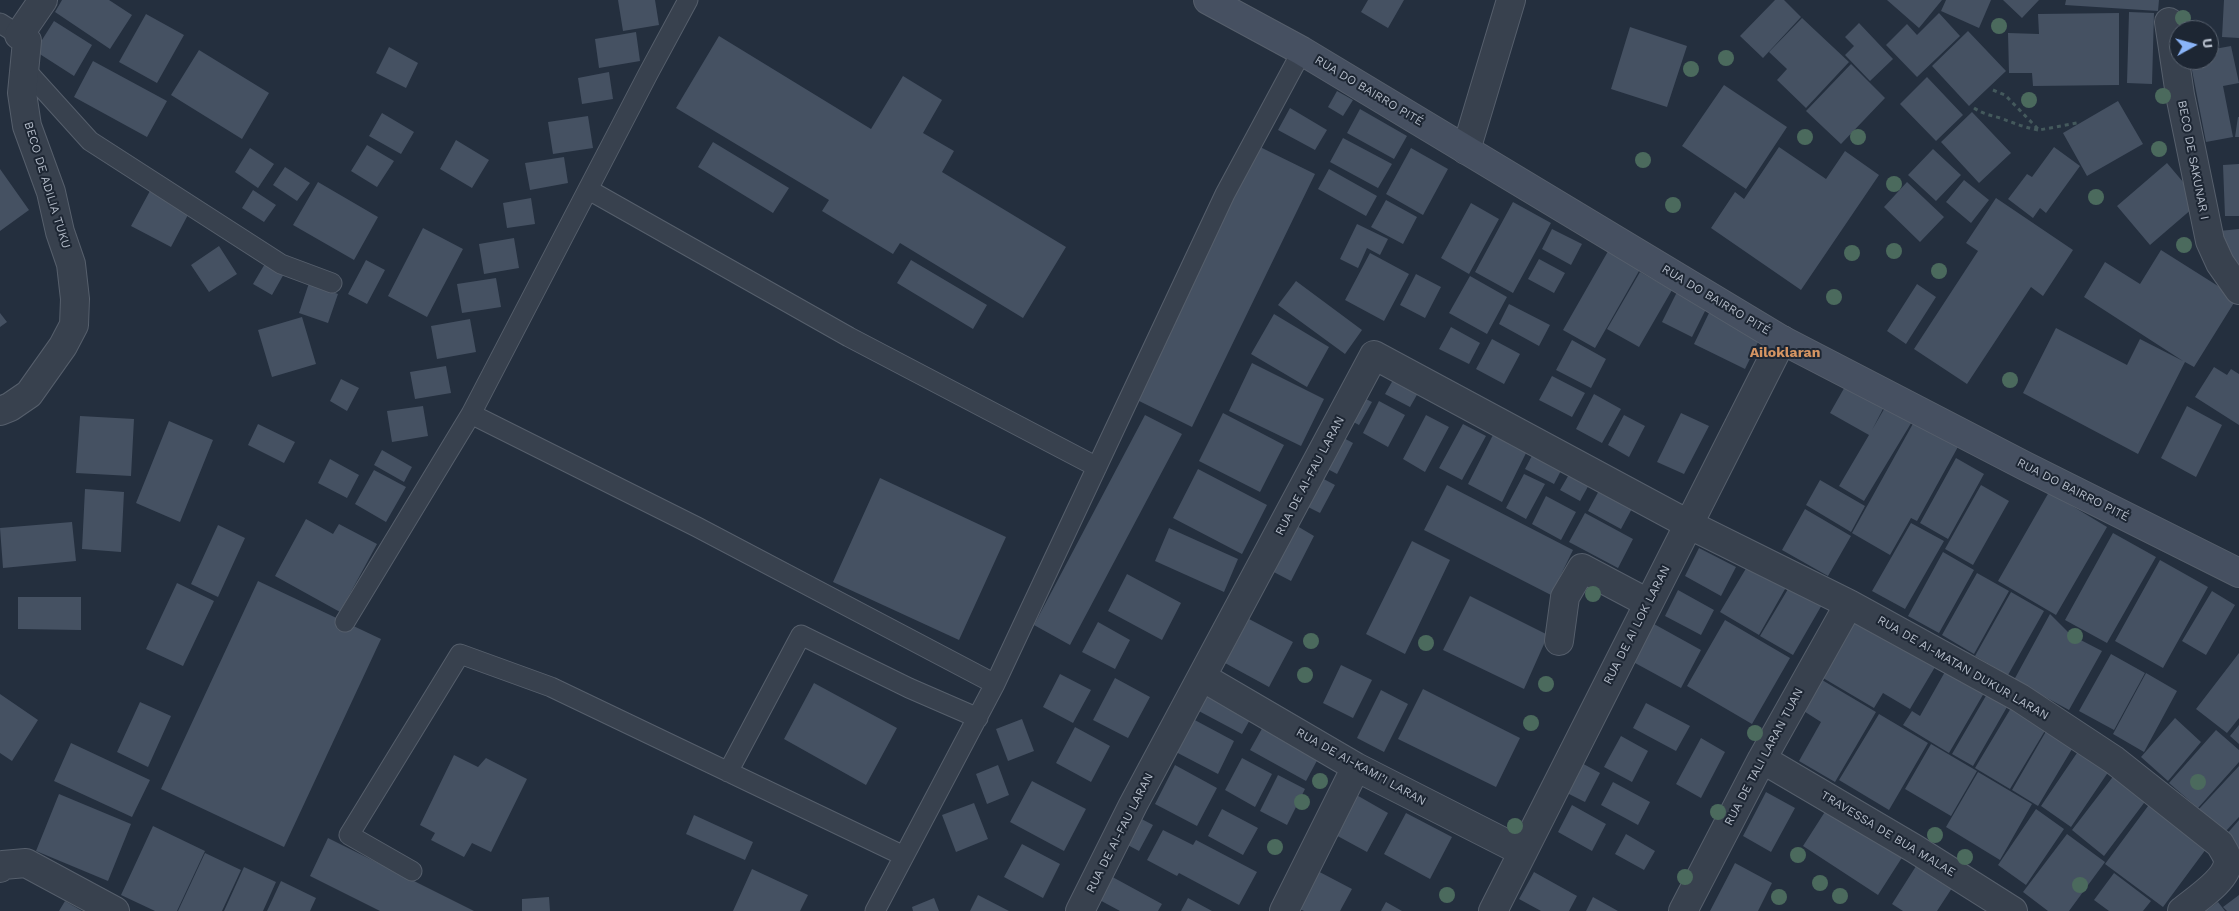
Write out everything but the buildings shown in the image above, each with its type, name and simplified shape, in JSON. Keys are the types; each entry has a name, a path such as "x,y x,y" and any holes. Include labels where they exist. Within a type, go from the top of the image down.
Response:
{"main road":[{"name":"RUA DO BAIRRO PITÉ","path":"1208,0 1302,51 1782,340 2025,466 2239,572"}],"street":[{"name":"BECO DE ADILIA TUKU","path":"0,411 10,407 29,394 63,346 74,324 75,299 71,264 60,232 51,192 27,126 22,94 27,41 9,29 42,0"},
{"path":"1466,150 1511,0"},
{"name":"BECO DE SAKUNAR I","path":"2176,70 2210,241 2220,263 2239,290"},
{"name":"RUA DE AI LOK LARAN","path":"1493,911 1782,340"},
{"name":"RUA DE AI-FAU LARAN","path":"1080,911 1133,805 1374,355 1688,524"},
{"name":"RUA DE AI-MATAN DUKUR LARAN","path":"1688,524 1849,604 2020,698 2114,760 2220,844 2226,855 2228,863 2222,878 2182,911"},
{"path":"1559,641 1565,597 1582,568 1648,604"},
{"name":"RUA DE TALI LARAN TUAN","path":"1683,911 1762,759 1849,604"},
{"name":"RUA DE AI-KAMI’I LARAN","path":"1202,677 1356,767 1523,852"},
{"name":"TRAVESSA DE BUA MALAE","path":"1762,759 1915,849 2013,911"},
{"path":"1284,911 1356,767"},
{"path":"0,868 3,864 26,863 115,911"}],"lane":[{"path":"345,622 471,414 688,0"},
{"path":"875,911 996,684 1226,194 1302,51"},
{"path":"24,68 90,142 281,264 332,283"},
{"path":"589,190 850,336 1097,467"},
{"path":"471,414 698,527 996,684"},
{"path":"728,772 801,635 909,688 978,718"},
{"path":"412,871 349,835 460,654 551,687 904,856"}],"path":[{"path":"1993,90 2006,95 2039,130"},
{"path":"1974,108 1986,116 2000,118 2016,126 2039,130 2077,123"}],"district":[{"name":"Ailoklaran","path":"1785,353"}]}
